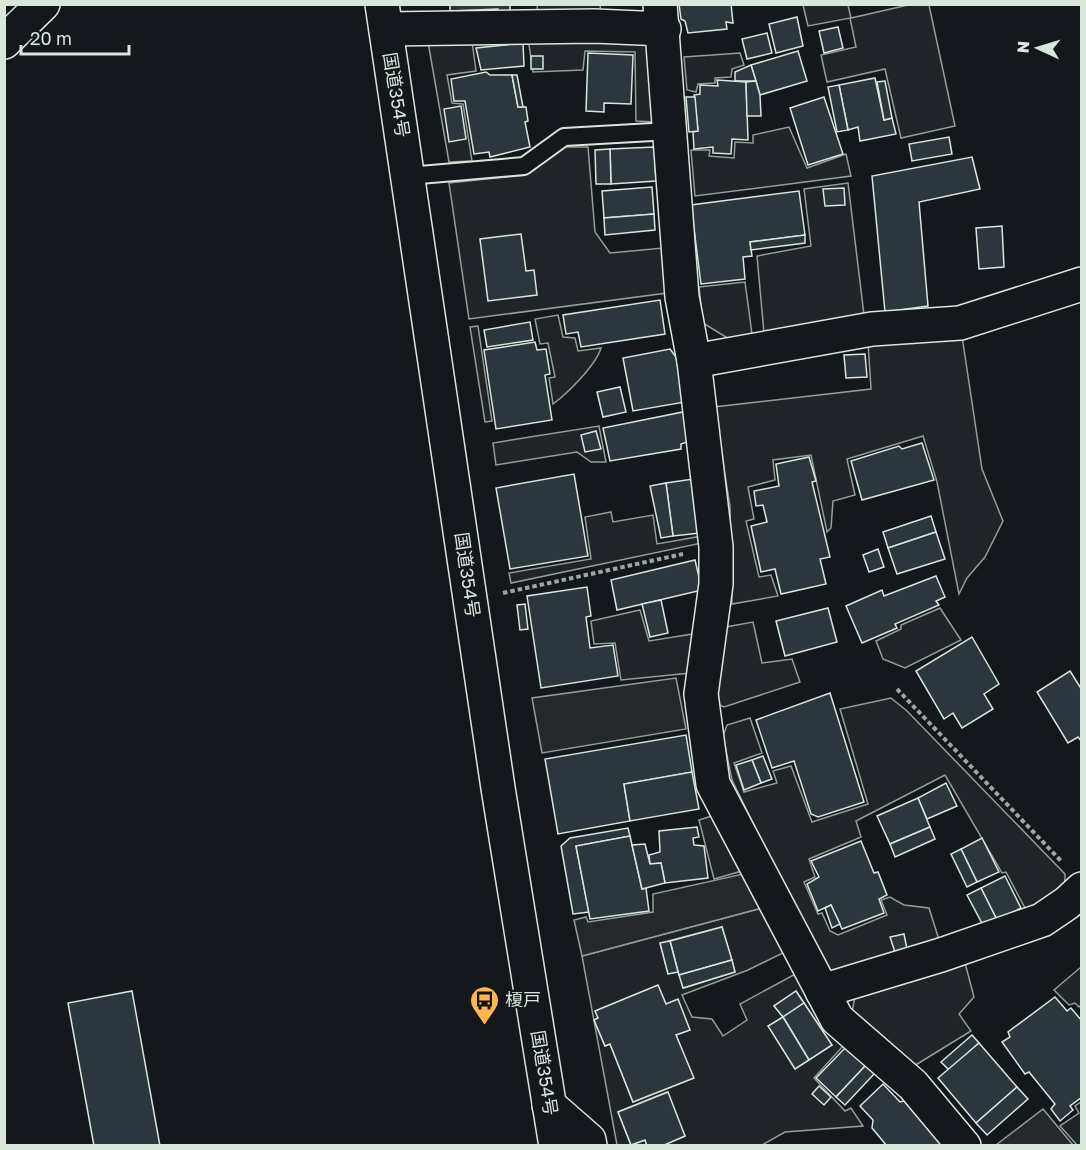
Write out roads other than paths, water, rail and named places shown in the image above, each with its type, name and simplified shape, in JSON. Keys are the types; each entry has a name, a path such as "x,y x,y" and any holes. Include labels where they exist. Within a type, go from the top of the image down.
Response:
{"main road":[{"path":"4,42 43,4"},
{"path":"384,17 594,26 662,17 682,297 694,361 716,547 716,584 701,694 713,784 837,1019 913,1085 964,1146"},
{"name":"国道354号","path":"384,17 494,764 556,1146"},
{"path":"694,361 872,329 960,323 1082,284"},
{"path":"822,991 941,955 1042,920 1067,903 1073,877"},
{"path":"538,1146 549,1105 589,1140 590,1146"}],"lane":[{"path":"408,176 524,166 564,137 670,131"}],"place":[{"name":"榎戸","path":"484,1026"}]}
